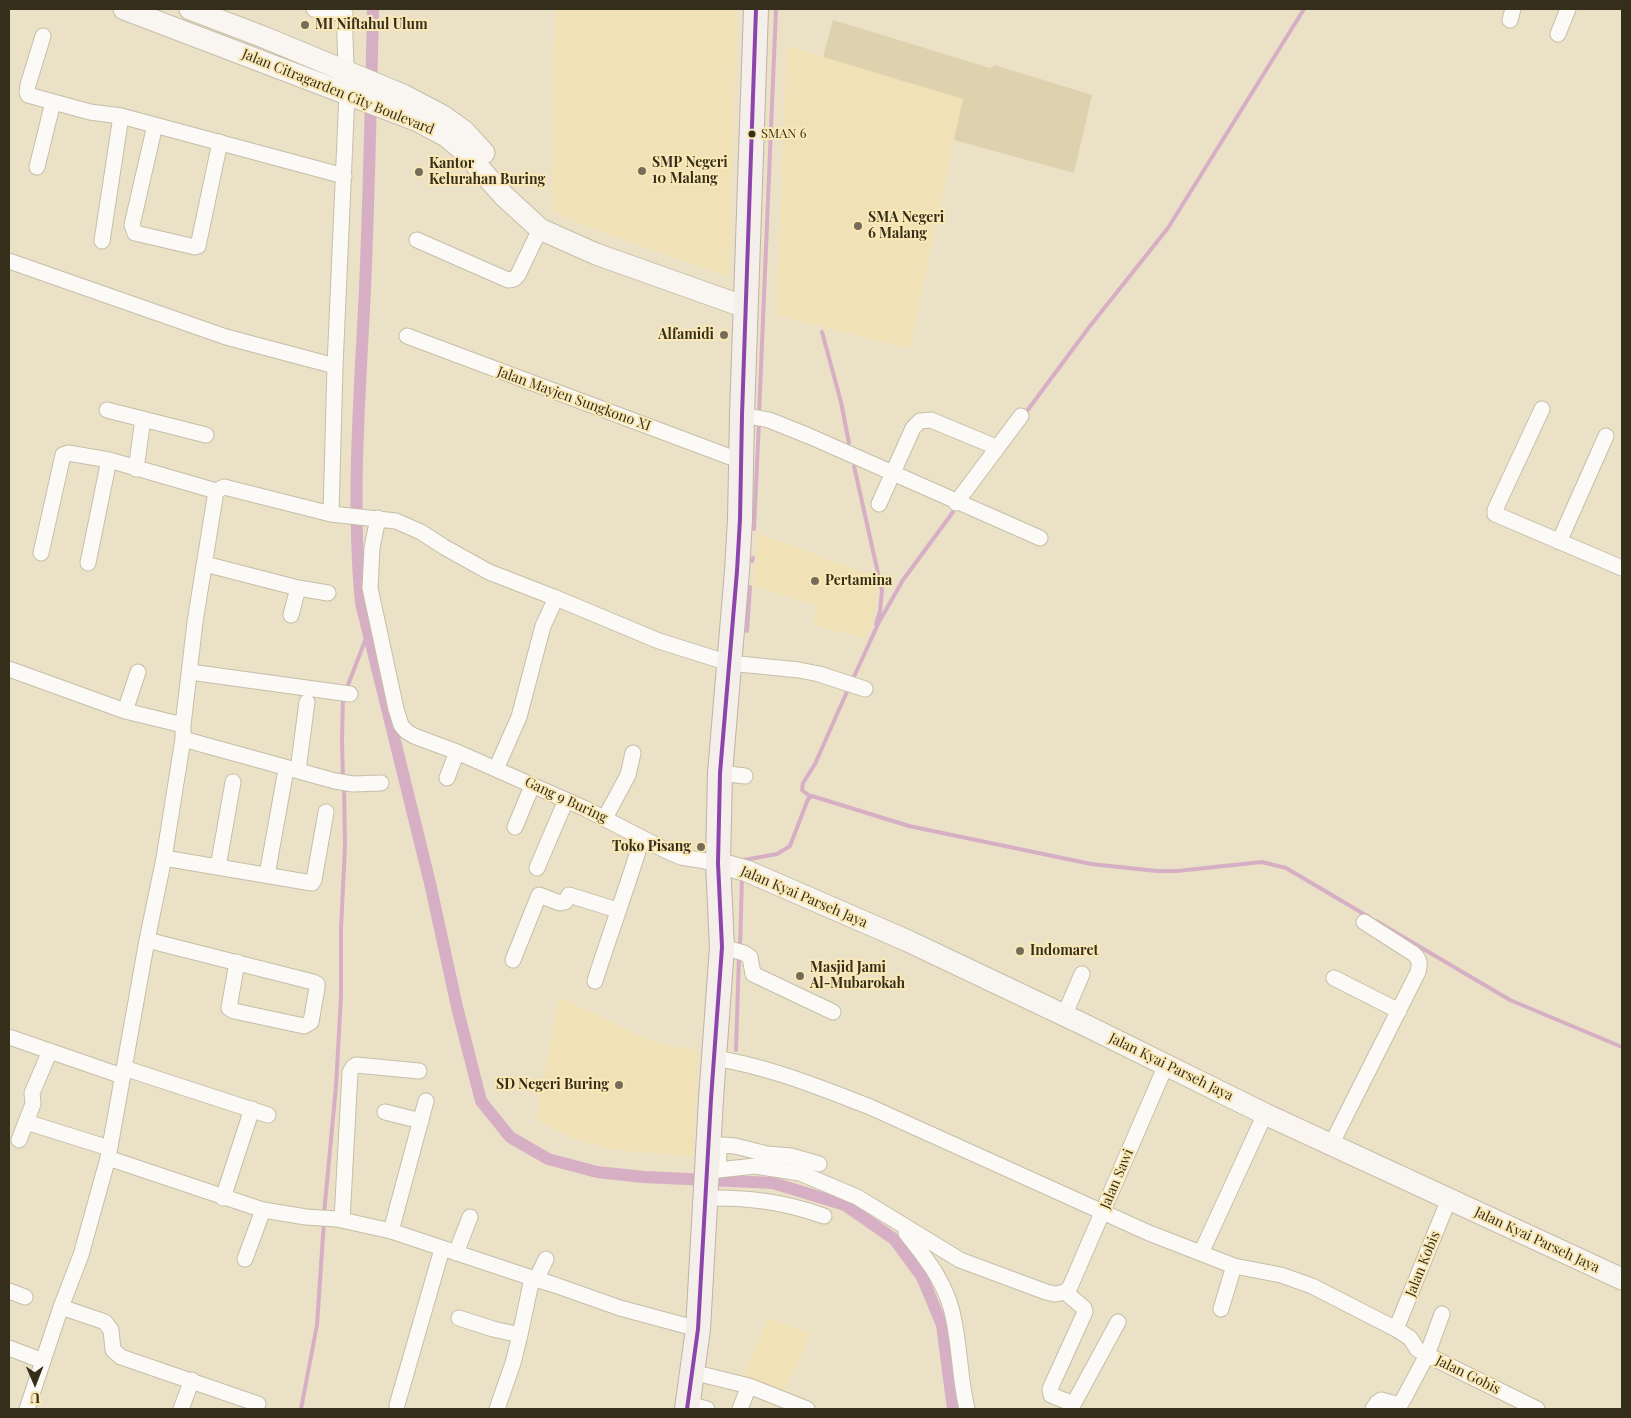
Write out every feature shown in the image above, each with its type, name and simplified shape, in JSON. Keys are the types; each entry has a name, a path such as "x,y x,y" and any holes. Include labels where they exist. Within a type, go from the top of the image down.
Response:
{"main road":[{"name":"Jalan Citragarden City Boulevard","path":"124,9 350,95 389,99 442,116 464,131 531,206 543,217 559,227 669,267 745,300"},
{"name":"Jalan Citragarden City Boulevard","path":"190,9 351,72 418,120 446,136 464,151 504,196 540,229 596,254 745,300"},
{"path":"694,1408 692,1372 698,1329 706,1196 721,1156 724,1060 733,950 718,863 734,775 740,664 737,571 741,461 747,416 745,300 756,9"},
{"name":"Jalan Kyai Parseh Jaya","path":"718,863 747,871 908,941 1265,1114 1622,1278"}],"street":[{"path":"314,9 344,12 351,72 335,366 336,514"},
{"path":"1558,34 1568,9"},
{"path":"43,36 27,92 32,97 90,112 121,116 155,124 344,176"},
{"path":"37,167 53,102"},
{"path":"102,241 121,116"},
{"path":"155,124 132,225 135,233 195,247 198,246 220,142"},
{"path":"417,240 508,280 514,279 518,275 540,229"},
{"path":"10,265 226,337 335,366"},
{"name":"Jalan Mayjen Sungkono XI","path":"408,336 741,461"},
{"path":"1542,409 1495,510 1495,514 1622,568"},
{"path":"107,410 206,435"},
{"path":"747,416 769,420 845,451 956,503 1040,538"},
{"path":"956,503 1021,416"},
{"path":"136,469 143,419"},
{"path":"879,504 913,428 920,421 930,420 996,447"},
{"path":"1559,542 1606,436"},
{"path":"41,553 64,455 68,453 108,460 216,491 224,487 336,514 396,521 421,532 489,572 659,641 740,664 799,670 855,685"},
{"path":"88,562 108,460"},
{"path":"27,1409 61,1307 82,1256 108,1153 164,858 216,491"},
{"name":"Gang 9 Buring","path":"377,518 372,548 370,588 396,709 401,725 406,731 566,800 605,818 666,851 681,857 718,863"},
{"path":"205,564 298,588 328,593"},
{"path":"291,615 298,588"},
{"path":"496,769 519,717 536,647 556,598"},
{"path":"9,669 292,772 353,784 381,783"},
{"path":"126,711 138,672"},
{"path":"190,672 344,694"},
{"path":"266,875 292,772 307,702"},
{"path":"447,778 457,752"},
{"path":"605,818 628,775 633,754"},
{"path":"218,867 233,782"},
{"path":"515,828 532,786"},
{"path":"537,868 566,800"},
{"path":"164,858 312,883 326,812"},
{"path":"595,981 642,838"},
{"path":"513,960 539,894 560,903 565,902 569,895 618,910"},
{"path":"1331,1145 1420,965 1418,958 1364,922"},
{"path":"148,940 237,962 317,984 309,1024 304,1026 242,1013 229,1008 237,962"},
{"path":"733,950 750,957 753,974 833,1012"},
{"path":"1064,1016 1082,974"},
{"path":"1334,978 1398,1011"},
{"path":"9,1037 50,1051 268,1115"},
{"path":"19,1140 33,1104 32,1093 50,1051"},
{"name":"Jalan Gobis","path":"724,1060 806,1083 868,1106 1149,1233 1234,1266 1281,1275 1312,1286 1410,1338 1417,1349 1427,1355 1537,1409"},
{"name":"Jalan Sawi","path":"1065,1292 1070,1287 1166,1065"},
{"path":"340,1220 350,1072 352,1066 419,1071"},
{"path":"391,1230 426,1102"},
{"path":"223,1198 252,1109"},
{"path":"384,1112 421,1121"},
{"path":"1201,1253 1265,1114"},
{"path":"26,1122 223,1198 263,1210 340,1220 391,1230 620,1308 698,1329"},
{"path":"721,1156 767,1154 791,1156 819,1164"},
{"path":"721,1156 755,1166 800,1173 857,1197 960,1260 1046,1292 1055,1294 1065,1292 1085,1312 1050,1389 1051,1395 1074,1403 1118,1322"},
{"path":"706,1196 761,1200 795,1206 824,1216"},
{"name":"Jalan Kobis","path":"1396,1330 1449,1200"},
{"path":"879,1209 906,1232 944,1288 954,1320 967,1409"},
{"path":"245,1259 263,1210"},
{"path":"397,1405 449,1250 470,1217"},
{"path":"497,1409 513,1363 534,1279 546,1259"},
{"path":"1221,1309 1234,1266"},
{"path":"9,1291 25,1297"},
{"path":"61,1307 105,1322 111,1330 113,1350 121,1357 258,1404"},
{"path":"1373,1409 1381,1400 1400,1405 1427,1355 1442,1314"},
{"path":"459,1318 520,1335"},
{"path":"9,1348 43,1361"},
{"path":"692,1372 749,1386 807,1409"},
{"path":"181,1409 192,1380"},
{"path":"740,1409 749,1386"}],"shaded area":[{"name":"SMP Negeri 10 Malang","path":"555,9 737,9 729,277 604,233 563,217 552,209 551,134"},
{"path":"833,20 990,68 995,65 1092,95 1074,173 954,140 963,99 823,57"},
{"name":"SMA Negeri 6 Malang","path":"787,46 963,99 910,349 776,315"},
{"name":"Pertamina","path":"757,533 875,576 877,590 875,610 866,639 813,625 816,605 754,587"},
{"name":"SD Negeri Buring","path":"559,997 654,1042 698,1051 692,1156 614,1150 573,1139 536,1119"},
{"path":"768,1318 812,1334 782,1395 742,1379"}],"waterway":[{"path":"373,9 368,219 357,485 358,564 361,603 481,1101 510,1137 548,1159 597,1172 644,1177 773,1183 845,1205 894,1239 922,1277 942,1325 953,1409"},
{"path":"759,415 776,9"},
{"path":"1024,415 1090,326 1168,228 1304,9"},
{"path":"822,332 841,402 849,443"},
{"path":"754,529 759,422"},
{"path":"854,466 882,591 880,611 876,624"},
{"path":"852,681 879,622 903,580 953,512"},
{"path":"747,631 750,587"},
{"path":"346,690 368,633"},
{"path":"811,797 802,790 803,783 815,764 849,687"},
{"path":"343,697 343,780"},
{"path":"324,1214 336,1086 341,996 341,929 345,846 344,787"},
{"path":"744,860 777,854 790,846 808,799 812,796 909,826 1091,864 1157,871 1177,871 1262,862 1286,868 1369,917"},
{"path":"740,948 742,877"},
{"path":"1376,921 1510,1000 1622,1047"},
{"path":"736,1050 739,955"},
{"path":"301,1409 317,1325 324,1221"}],"transit line":[{"path":"687,1409 698,1329 722,947 718,863 720,773 740,519 756,9"}],"place":[{"name":"MI Niftahul Ulum","path":"305,25"},
{"name":"SMAN 6","path":"752,134"},
{"name":"SMP Negeri 10 Malang","path":"642,171"},
{"name":"Kantor Kelurahan Buring","path":"419,172"},
{"name":"SMA Negeri 6 Malang","path":"858,226"},
{"name":"Alfamidi","path":"724,335"},
{"name":"Pertamina","path":"815,581"},
{"name":"Toko Pisang","path":"701,847"},
{"name":"Indomaret","path":"1020,951"},
{"name":"Masjid Jami Al-Mubarokah","path":"800,976"},
{"name":"SD Negeri Buring","path":"619,1085"}]}
